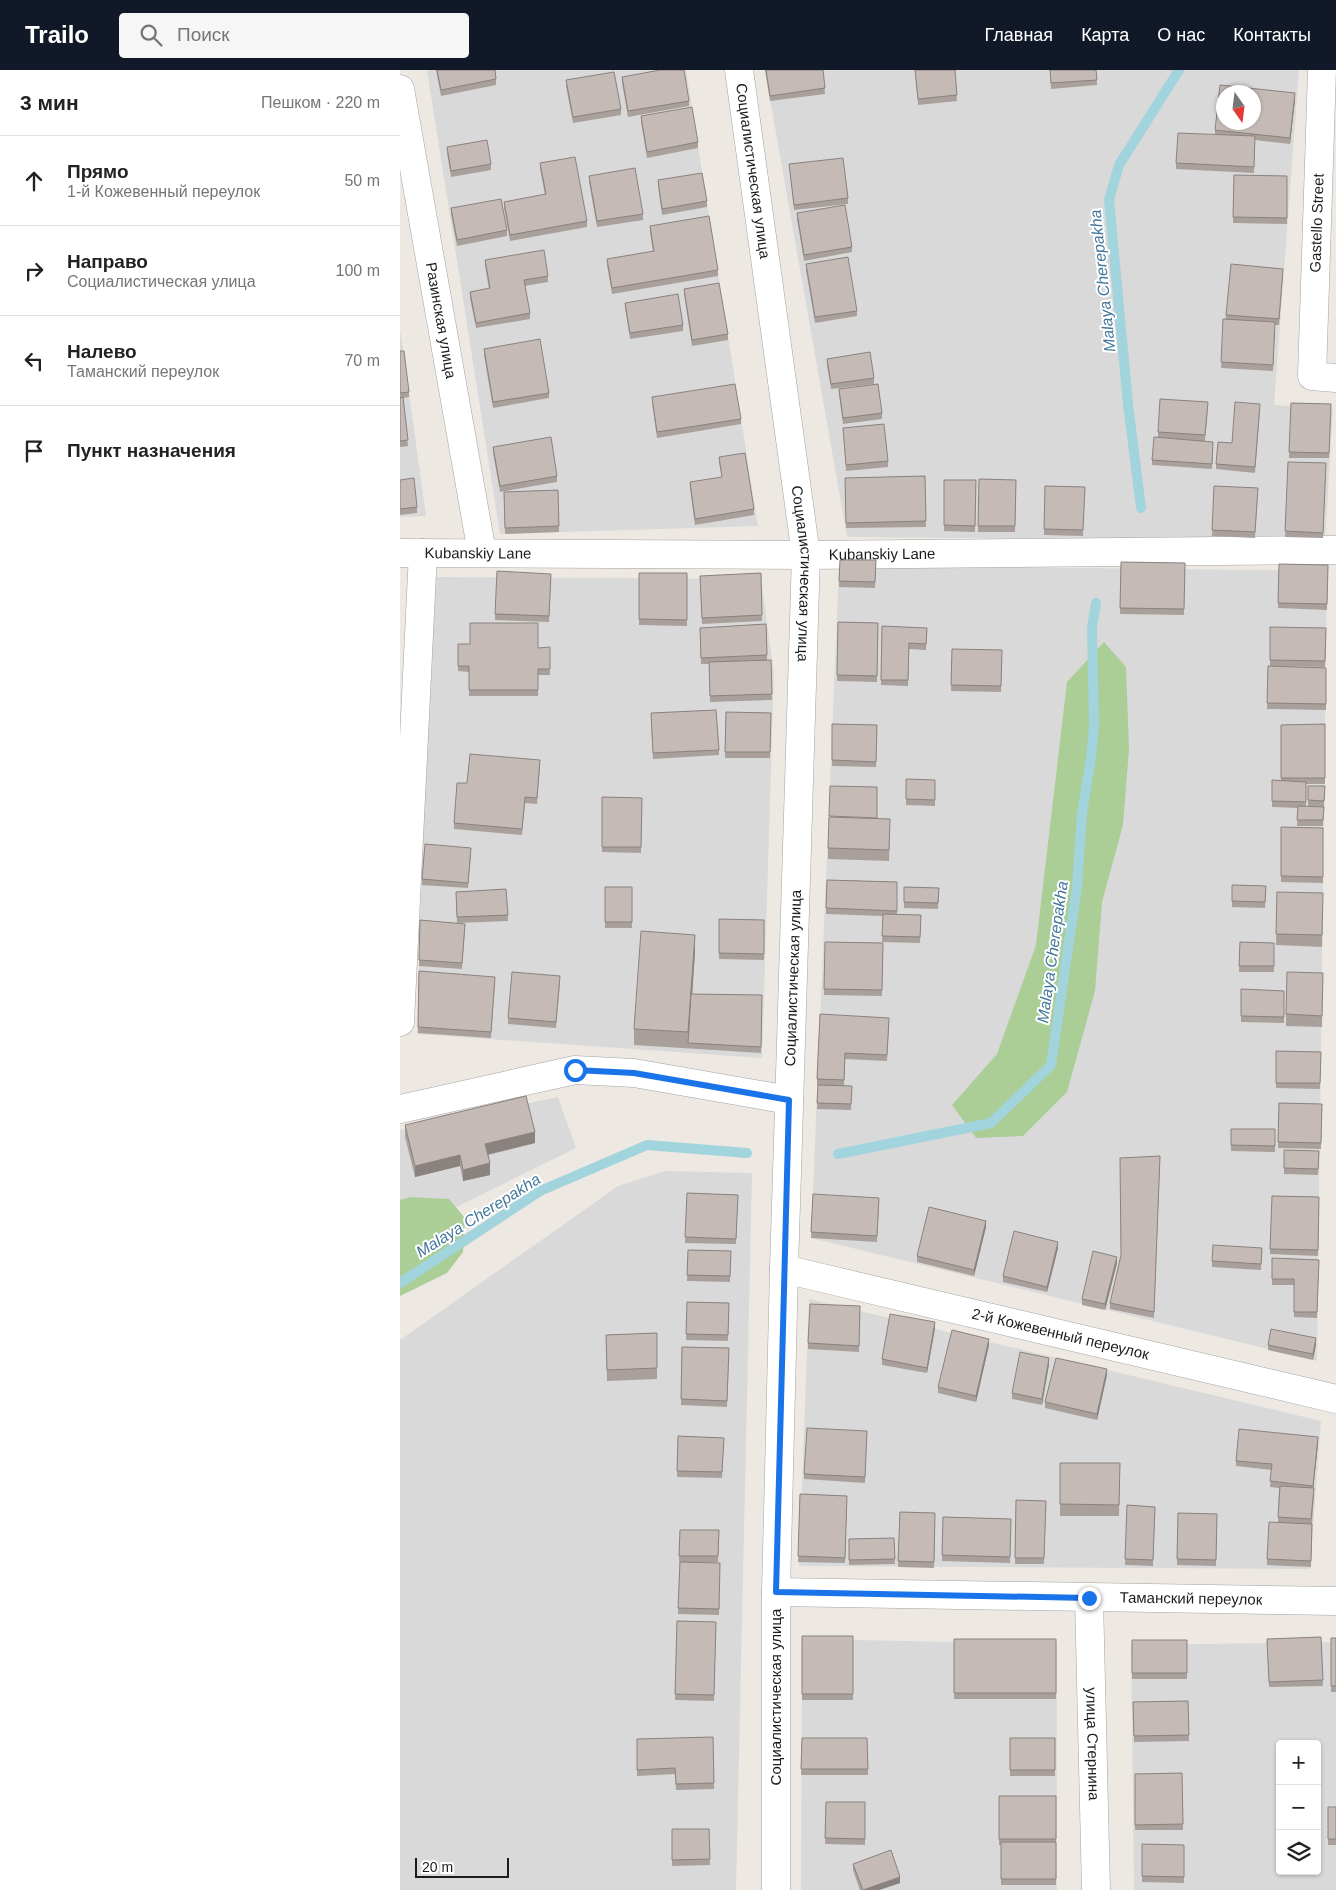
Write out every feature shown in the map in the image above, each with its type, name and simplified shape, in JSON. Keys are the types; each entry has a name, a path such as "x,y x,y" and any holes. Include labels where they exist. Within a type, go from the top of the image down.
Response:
{"street":[{"name":"Социалистическая улица","path":"739,70 806,555 776,1592 776,1890"},
{"name":"Gastello Street","path":"1322,70 1324,377"},
{"name":"Разинская улица","path":"400,89 482,553"},
{"name":"Kubanskiy Lane","path":"411,553 806,555 1336,550"},
{"path":"400,1022 411,553"},
{"path":"400,1109 575,1070 634,1073 789,1100"},
{"name":"2-й Кожевенный переулок","path":"784,1269 1336,1399"},
{"name":"Таманский переулок","path":"776,1592 1336,1601"},
{"name":"улица Стернина","path":"1089,1598 1096,1890"}],"shaded area":[{"path":"427,70 686,70 758,526 500,534"},
{"path":"765,70 1299,70 1274,405 1333,409 1325,541 847,537"},
{"path":"400,330 404,357 426,516 400,517"},
{"path":"839,565 1327,571 1317,1361 811,1238"},
{"path":"430,577 761,579 774,673 762,1058 417,1034"},
{"path":"558,1097 576,1148 400,1235 400,1130"},
{"path":"665,1171 752,1173 736,1890 400,1890 400,1340 618,1186"},
{"path":"809,1299 1321,1421 1310,1569 799,1566"},
{"path":"802,1639 1057,1644 1057,1890 801,1890"},
{"path":"1336,1642 1336,1890 1134,1890 1131,1645"}],"green space":[{"path":"1104,642 1126,667 1129,749 1123,825 1102,902 1095,991 1067,1092 1023,1136 976,1138 952,1105 997,1054 1036,945 1067,682"},
{"path":"411,1197 449,1199 465,1218 463,1252 447,1273 400,1296 400,1200"}],"building":[{"path":"437,70 495,70 496,79 441,90"},
{"path":"660,70 684,70 689,101 628,111 622,77"},
{"path":"766,70 823,70 825,88 770,96"},
{"path":"915,70 955,70 957,95 918,99"},
{"path":"1050,70 1096,70 1097,80 1051,83"},
{"path":"614,72 621,109 573,117 566,80"},
{"path":"1261,89 1295,93 1290,138 1215,130 1216,121 1216,130 1261,130"},
{"path":"692,107 698,142 647,152 641,116"},
{"path":"1178,133 1255,136 1254,167 1176,163"},
{"path":"487,140 491,164 451,171 447,147"},
{"path":"575,157 587,221 510,235 504,202 546,194 540,163"},
{"path":"843,158 848,198 794,205 789,164"},
{"path":"635,168 643,214 597,221 589,176"},
{"path":"702,173 707,201 662,209 658,180"},
{"path":"1234,175 1287,176 1287,218 1233,217"},
{"path":"501,199 507,230 457,240 451,208"},
{"path":"845,205 852,247 804,255 797,213"},
{"path":"709,216 718,270 612,288 607,259 654,251 650,226"},
{"path":"544,250 548,276 524,280 530,313 476,323 470,292 490,288 485,260"},
{"path":"848,257 857,311 815,317 806,264"},
{"path":"1231,264 1283,269 1279,319 1226,315"},
{"path":"719,283 728,334 692,340 684,289"},
{"path":"678,294 683,325 630,333 625,303"},
{"path":"1223,319 1275,322 1273,365 1221,362"},
{"path":"540,339 549,393 493,402 484,349"},
{"path":"400,351 404,351 409,392 400,393"},
{"path":"870,352 874,378 831,384 827,359"},
{"path":"735,384 741,419 657,432 652,397"},
{"path":"878,384 882,413 843,418 839,389"},
{"path":"403,397 408,440 400,441 400,398"},
{"path":"1160,399 1208,402 1205,435 1158,432"},
{"path":"1235,402 1260,404 1255,467 1216,464 1218,442 1232,443"},
{"path":"1291,403 1331,404 1329,453 1289,452"},
{"path":"884,424 888,461 846,465 843,428"},
{"path":"551,437 557,476 500,486 493,447"},
{"path":"1154,437 1213,442 1212,464 1152,460"},
{"path":"745,453 754,509 695,519 690,482 722,477 719,457"},
{"path":"1288,462 1326,463 1323,533 1285,531"},
{"path":"925,476 926,521 846,523 845,478"},
{"path":"414,478 417,507 400,509 400,480"},
{"path":"979,479 1016,480 1015,526 978,526"},
{"path":"944,480 976,480 975,526 944,525"},
{"path":"1045,486 1085,487 1083,530 1044,529"},
{"path":"1214,486 1258,488 1255,532 1212,530"},
{"path":"558,490 559,526 505,528 504,492"},
{"path":"840,560 876,560 875,582 839,581"},
{"path":"1121,562 1185,563 1184,609 1120,608"},
{"path":"1279,564 1328,565 1327,604 1278,603"},
{"path":"497,571 551,574 549,616 495,614"},
{"path":"639,573 687,573 687,620 639,619"},
{"path":"761,573 762,615 702,618 700,576"},
{"path":"838,622 878,623 877,676 837,675"},
{"path":"470,623 538,623 538,648 550,647 550,669 538,669 538,690 469,690 469,666 458,666 458,644 470,644"},
{"path":"766,624 767,655 701,658 700,628"},
{"path":"882,626 927,628 926,644 909,643 908,680 881,680"},
{"path":"1270,627 1326,628 1325,661 1270,660"},
{"path":"952,649 1002,650 1001,686 951,685"},
{"path":"771,660 772,694 710,696 709,662"},
{"path":"1268,666 1326,668 1326,704 1267,703"},
{"path":"716,710 719,750 653,753 651,713"},
{"path":"726,712 771,713 770,752 725,752"},
{"path":"832,724 877,725 876,762 832,760"},
{"path":"1325,724 1325,778 1281,778 1281,725"},
{"path":"470,754 540,760 537,798 525,797 522,829 454,823 457,783 467,783"},
{"path":"906,779 935,780 935,800 906,799"},
{"path":"1272,780 1306,782 1306,802 1272,801"},
{"path":"830,786 877,787 877,818 829,816"},
{"path":"1308,786 1325,786 1324,801 1308,800"},
{"path":"602,797 642,798 641,847 602,847"},
{"path":"1298,806 1324,807 1323,820 1297,820"},
{"path":"829,817 890,819 889,850 828,848"},
{"path":"1281,827 1323,828 1323,877 1281,876"},
{"path":"425,844 471,848 468,883 422,879"},
{"path":"827,880 897,882 897,911 826,908"},
{"path":"1232,885 1266,886 1265,902 1232,901"},
{"path":"605,887 632,887 632,922 605,922"},
{"path":"904,887 939,888 938,903 904,902"},
{"path":"506,889 508,915 457,917 456,892"},
{"path":"1277,892 1323,893 1322,935 1276,934"},
{"path":"883,914 921,915 920,937 882,936"},
{"path":"719,919 764,920 764,954 719,953"},
{"path":"420,920 465,924 462,963 419,960"},
{"path":"641,931 695,935 688,1032 634,1029"},
{"path":"825,942 883,943 882,990 824,989"},
{"path":"1240,942 1274,943 1274,966 1239,966"},
{"path":"419,971 495,977 491,1032 418,1027"},
{"path":"512,972 560,976 556,1022 508,1018"},
{"path":"1287,972 1323,973 1322,1016 1286,1014"},
{"path":"1241,989 1284,991 1284,1017 1241,1016"},
{"path":"691,994 762,995 761,1047 688,1043"},
{"path":"820,1014 889,1018 887,1055 845,1053 844,1080 817,1079"},
{"path":"1276,1051 1321,1052 1320,1083 1276,1083"},
{"path":"818,1085 852,1086 851,1104 817,1103"},
{"path":"526,1096 535,1132 485,1144 490,1163 463,1170 460,1155 415,1166 405,1125"},
{"path":"1279,1103 1322,1104 1321,1143 1278,1142"},
{"path":"1231,1129 1275,1129 1275,1146 1231,1145"},
{"path":"1284,1150 1319,1151 1318,1169 1284,1168"},
{"path":"1160,1156 1154,1312 1110,1303 1121,1255 1120,1158"},
{"path":"687,1193 738,1195 736,1239 685,1237"},
{"path":"813,1194 879,1198 877,1236 811,1232"},
{"path":"1272,1196 1319,1197 1318,1250 1270,1249"},
{"path":"929,1207 986,1221 974,1270 917,1256"},
{"path":"1014,1231 1058,1242 1047,1287 1003,1276"},
{"path":"1213,1245 1262,1248 1261,1264 1212,1261"},
{"path":"688,1250 731,1251 730,1276 687,1275"},
{"path":"1093,1251 1117,1257 1105,1304 1082,1299"},
{"path":"1272,1258 1319,1260 1317,1312 1294,1312 1294,1279 1272,1279"},
{"path":"687,1302 729,1303 728,1335 686,1334"},
{"path":"810,1304 860,1306 859,1346 808,1343"},
{"path":"890,1314 935,1322 927,1368 882,1359"},
{"path":"1271,1329 1316,1338 1313,1354 1268,1345"},
{"path":"952,1330 989,1339 976,1396 938,1387"},
{"path":"657,1333 657,1368 607,1370 606,1335"},
{"path":"682,1347 729,1348 727,1401 681,1399"},
{"path":"1020,1352 1049,1358 1042,1399 1012,1393"},
{"path":"1056,1358 1107,1369 1097,1414 1045,1402"},
{"path":"807,1428 867,1431 865,1477 804,1474"},
{"path":"1239,1429 1318,1437 1313,1486 1270,1481 1272,1464 1236,1461"},
{"path":"678,1436 724,1438 722,1472 677,1471"},
{"path":"1060,1463 1120,1463 1119,1505 1060,1504"},
{"path":"1280,1486 1314,1488 1311,1519 1278,1517"},
{"path":"800,1494 847,1496 845,1558 798,1556"},
{"path":"1016,1500 1046,1501 1044,1558 1015,1558"},
{"path":"1127,1505 1155,1507 1153,1560 1125,1559"},
{"path":"900,1512 935,1513 934,1562 898,1561"},
{"path":"1178,1513 1217,1514 1216,1560 1177,1559"},
{"path":"943,1517 1011,1519 1010,1557 942,1555"},
{"path":"1269,1522 1312,1524 1311,1561 1267,1559"},
{"path":"680,1530 719,1530 718,1556 679,1556"},
{"path":"894,1538 895,1559 849,1560 849,1539"},
{"path":"680,1562 720,1563 719,1609 678,1608"},
{"path":"677,1621 716,1622 714,1695 675,1694"},
{"path":"802,1636 853,1636 853,1694 802,1694"},
{"path":"1321,1637 1323,1680 1269,1682 1267,1639"},
{"path":"1331,1638 1336,1638 1336,1686 1331,1686"},
{"path":"954,1639 1056,1639 1056,1693 954,1693"},
{"path":"1132,1640 1187,1640 1187,1673 1132,1673"},
{"path":"1188,1701 1189,1735 1134,1736 1133,1702"},
{"path":"713,1737 714,1783 676,1784 675,1768 637,1770 637,1739"},
{"path":"802,1738 867,1738 868,1769 801,1769"},
{"path":"1010,1738 1055,1738 1055,1770 1010,1770"},
{"path":"1182,1773 1183,1824 1135,1825 1135,1774"},
{"path":"999,1796 1056,1796 1056,1839 999,1839"},
{"path":"826,1802 865,1802 865,1839 825,1838"},
{"path":"1328,1807 1336,1807 1336,1839 1328,1839"},
{"path":"672,1829 709,1829 710,1859 672,1860"},
{"path":"1001,1842 1056,1842 1056,1879 1001,1879"},
{"path":"1142,1844 1184,1845 1184,1877 1142,1876"},
{"path":"891,1850 900,1877 863,1890 853,1864"}],"waterway":[{"name":"Malaya Cherepakha","path":"1141,508 1128,404 1109,200 1119,165 1179,70"},
{"name":"Malaya Cherepakha","path":"838,1154 991,1123 1051,1065 1077,887 1082,813 1091,758 1094,726 1092,628 1096,603"},
{"name":"Malaya Cherepakha","path":"400,1283 540,1191 647,1145 747,1153"}],"route":[{"path":"575,1070 634,1073 789,1100 776,1592 1089,1598"}]}
